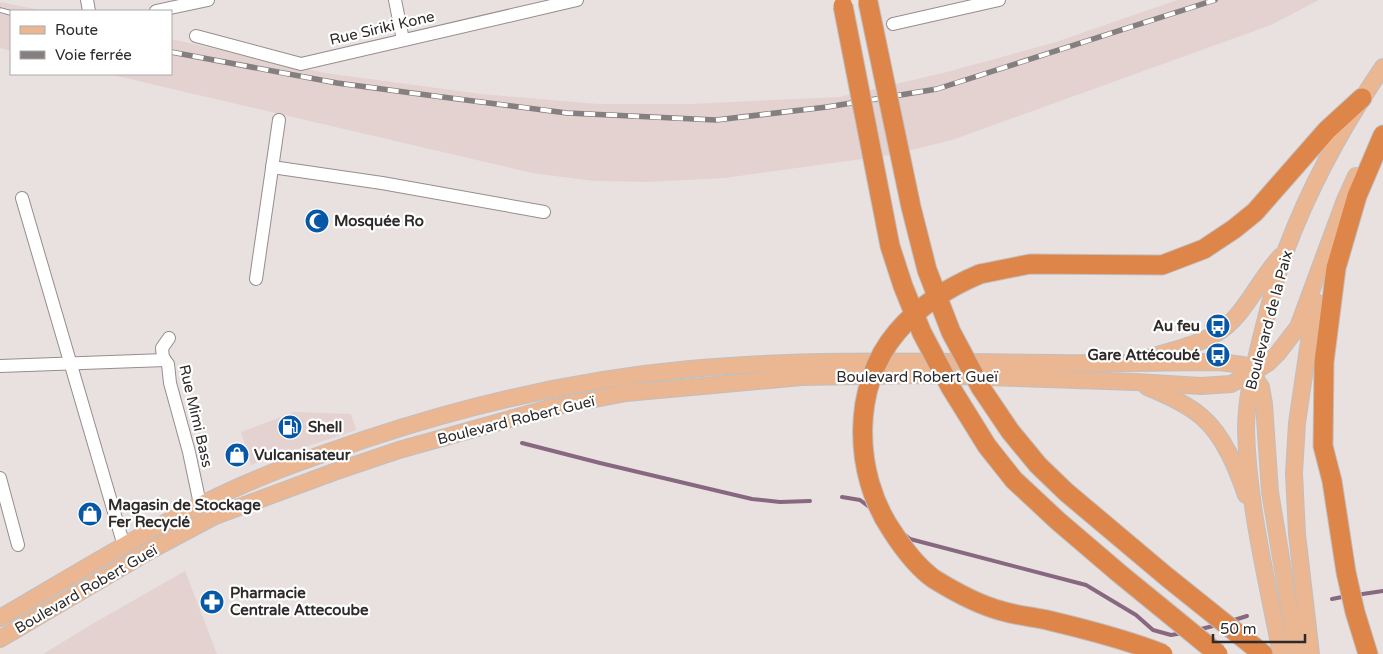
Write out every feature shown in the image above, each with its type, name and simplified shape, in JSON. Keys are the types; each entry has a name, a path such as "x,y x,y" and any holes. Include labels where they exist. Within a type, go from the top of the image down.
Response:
{"highway":[{"path":"868,1 912,207 928,270 951,332 981,388 1010,431 1038,465 1066,492 1160,572 1263,654"},
{"path":"842,3 890,246 903,286 922,333 951,388 987,446 1014,480 1120,574 1218,654"},
{"path":"1163,654 1130,641 1001,611 966,597 932,577 918,565 899,541 881,513 870,485 862,437 865,404 871,383 887,346 897,332 925,306 953,286 980,274 1030,264 1162,265 1204,249 1255,212 1327,130 1362,98"},
{"path":"1368,654 1355,612 1346,572 1332,481 1323,446 1324,362 1336,268 1357,196 1383,135"}],"main road":[{"name":"Boulevard de la Paix","path":"1281,654 1251,486 1246,429 1252,373 1286,250 1319,175 1362,98 1383,67"},
{"name":"Boulevard de la Paix","path":"1252,373 1268,363 1278,353 1298,326 1345,200 1364,159 1383,130"},
{"name":"Boulevard de la Paix","path":"1311,654 1297,534 1294,474 1297,422 1308,344 1315,300 1329,243"},
{"name":"Boulevard Robert Gueï","path":"1135,362 1195,344 1217,333 1233,320 1272,265 1286,250"},
{"name":"Boulevard Robert Gueï","path":"0,618 200,504 265,475 403,427 514,396 561,386 680,370 745,364 857,360 1235,363 1243,365 1252,373 1231,384 1218,386 924,375 802,377 626,393 552,407 390,453 215,516 153,549 0,639"},
{"path":"1252,373 1261,387 1270,492 1297,654"},
{"name":"Boulevard Robert Gueï","path":"1136,382 1163,393 1203,417 1221,441 1231,460 1257,522"}],"street":[{"path":"160,10 191,2 208,0"},
{"path":"395,0 403,40"},
{"name":"Rue Siriki Kone","path":"196,36 301,64 577,0"},
{"path":"893,24 999,0"},
{"path":"256,279 279,120"},
{"path":"272,167 382,183 544,212"},
{"path":"22,198 124,546"},
{"name":"Rue Mimi Bass","path":"169,338 162,348 163,358 168,364 170,382 200,504"},
{"path":"0,366 165,360"},
{"path":"0,478 18,545"}],"shaded area":[{"path":"1177,0 1319,0 1271,25 952,140 891,155 725,178 647,182 594,181 532,173 112,75 172,75 172,39 325,73 481,94 598,104 689,104 840,97 947,72 1053,43"},
{"path":"0,2 39,10 10,10 10,51 0,48"},
{"path":"294,412 351,414 356,430 251,465 241,432"},
{"path":"185,571 217,654 43,654 94,623"}],"waterway":[{"path":"522,443 752,499 780,502 810,501"},
{"path":"842,497 860,500 872,509"},
{"path":"905,535 910,539 1086,585 1136,615 1153,630 1171,635 1183,633"},
{"path":"1356,595 1383,591"},
{"path":"1332,599 1347,596"},
{"path":"1231,621 1247,616"},
{"path":"1197,630 1217,625"}],"railway":[{"path":"172,52 337,83 567,113 716,120 827,107 937,89 1215,0"},
{"path":"0,10 10,13"}],"place":[{"name":"Mosquée Ro","path":"317,221"},
{"name":"Au feu","path":"1218,326"},
{"name":"Gare Attécoubé","path":"1218,355"},
{"name":"Shell","path":"290,427"},
{"name":"Vulcanisateur","path":"237,455"},
{"name":"Magasin de Stockage Fer Recyclé","path":"90,514"},
{"name":"Pharmacie Centrale Attecoube","path":"212,602"}]}
